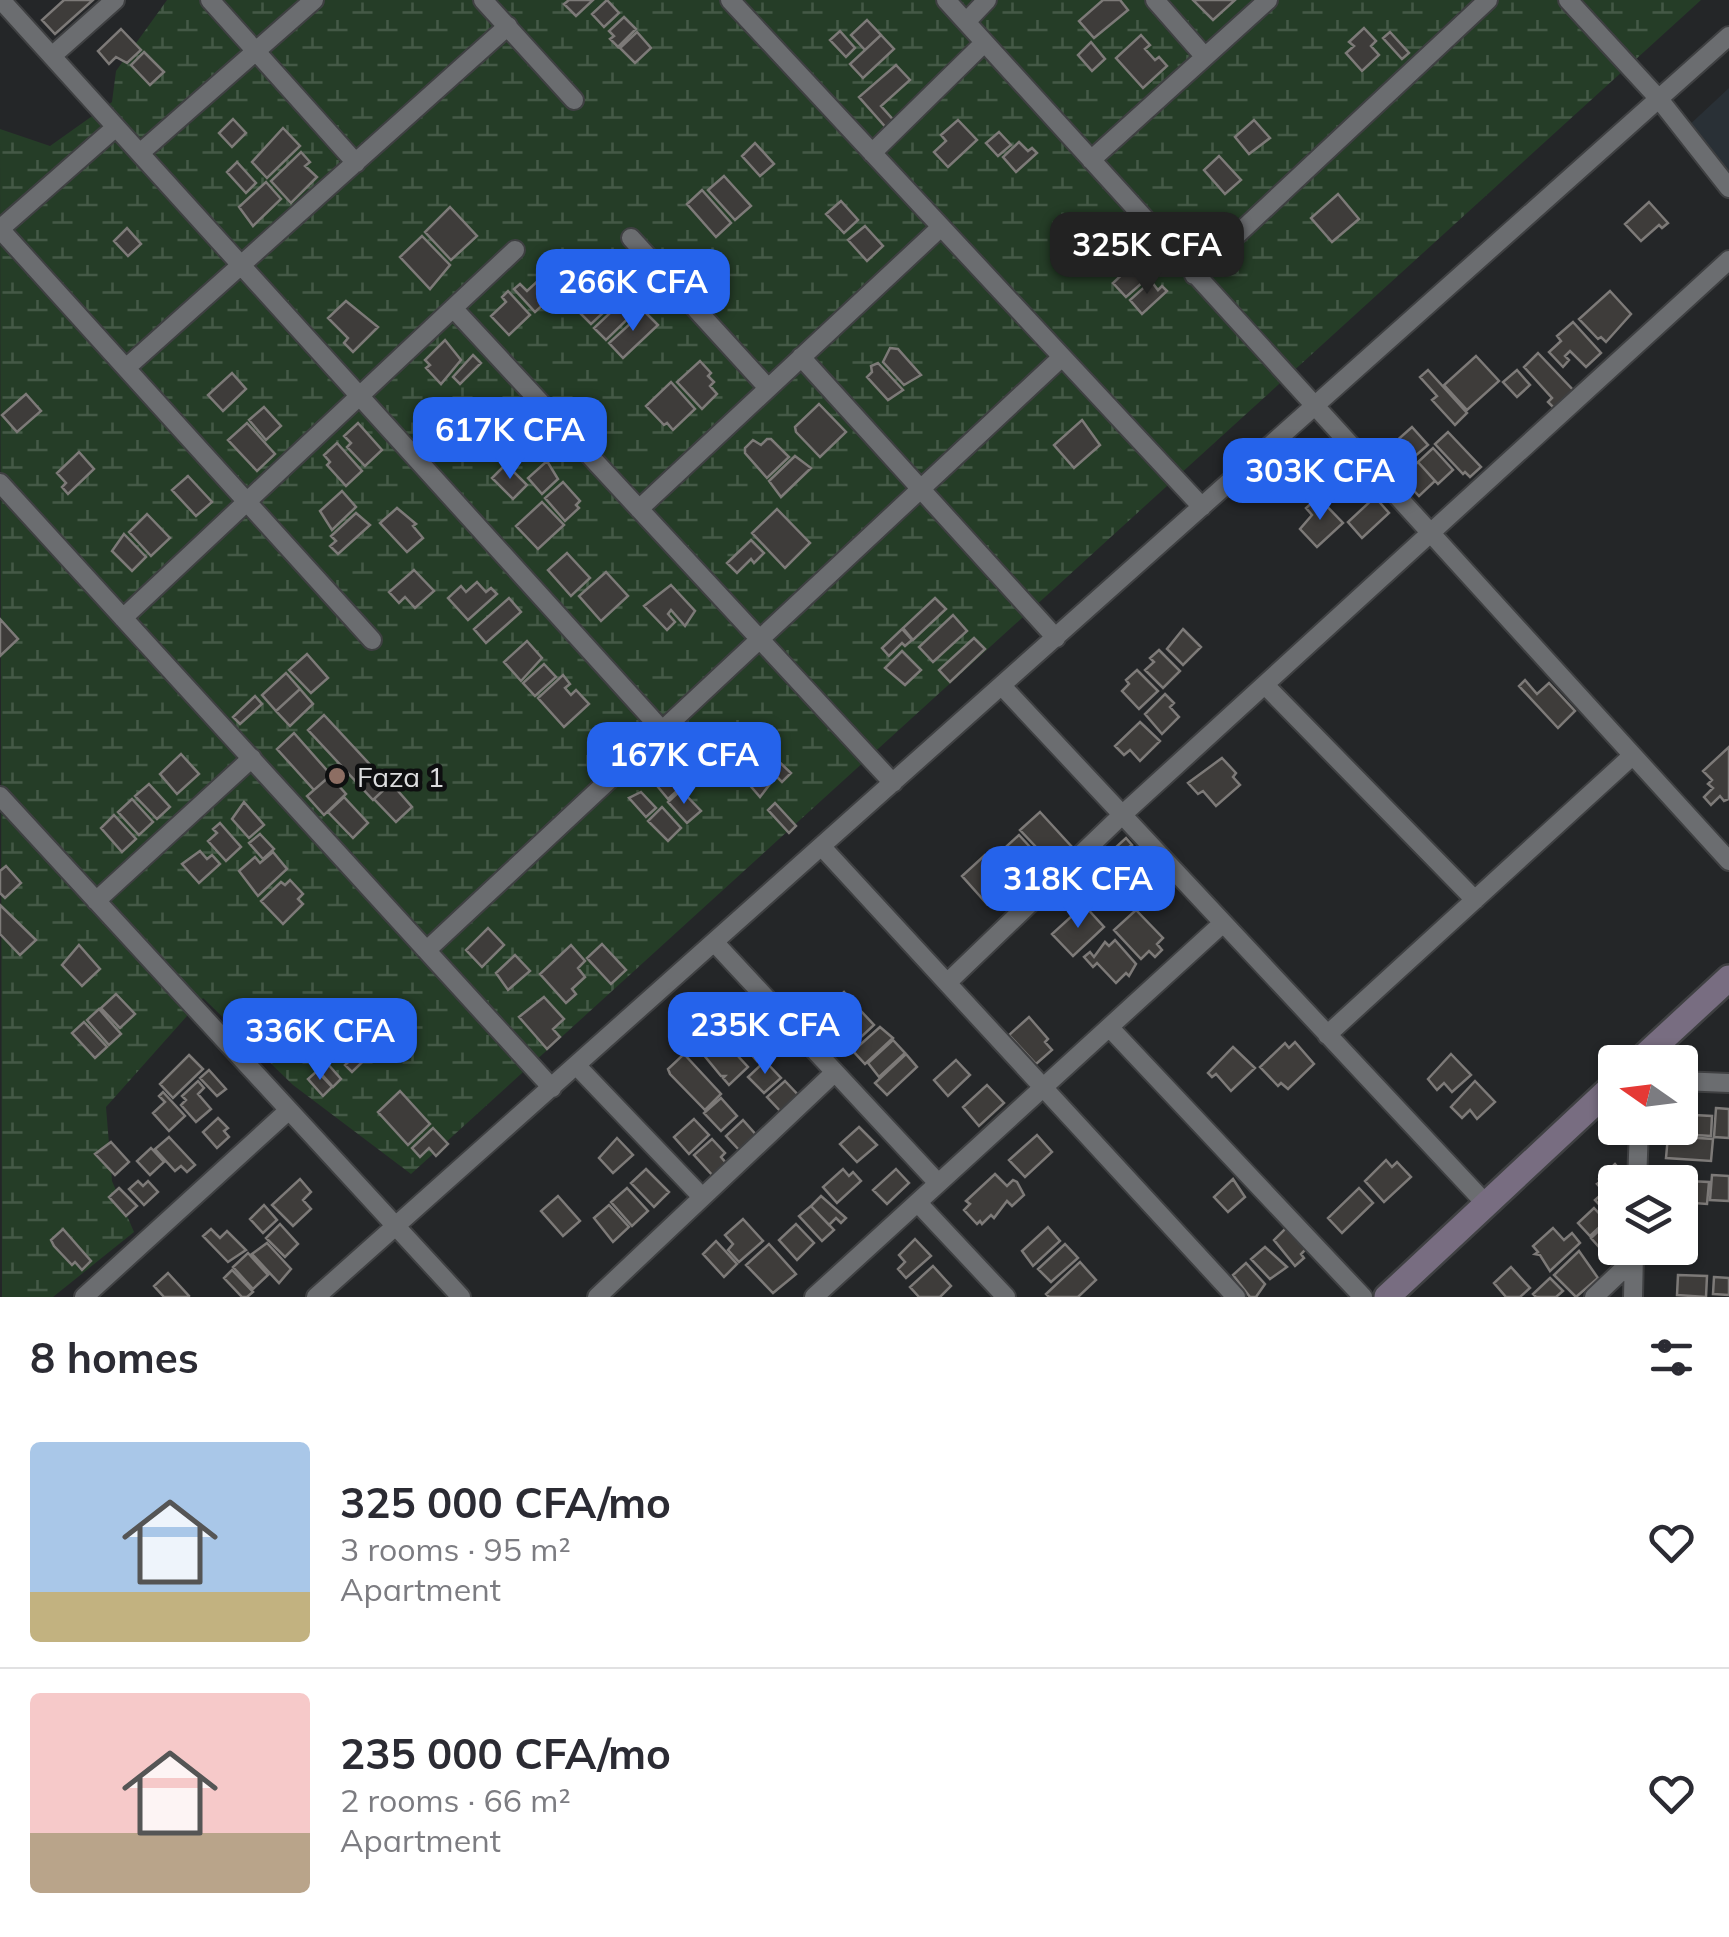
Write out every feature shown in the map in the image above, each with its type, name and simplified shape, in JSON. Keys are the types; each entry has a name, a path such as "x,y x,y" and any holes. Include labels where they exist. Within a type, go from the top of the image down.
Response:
{"street":[{"path":"1,0 661,728"},
{"path":"52,56 115,0"},
{"path":"210,0 356,162"},
{"path":"140,152 314,0"},
{"path":"484,0 574,100"},
{"path":"730,0 1202,507"},
{"path":"946,0 1729,861"},
{"path":"966,22 987,0"},
{"path":"1155,0 1205,56"},
{"path":"1090,160 1268,0"},
{"path":"1194,275 1488,0"},
{"path":"1568,0 1658,99 1729,188"},
{"path":"126,368 508,26"},
{"path":"316,1297 1729,36"},
{"path":"872,153 984,42"},
{"path":"116,127 0,229 372,640"},
{"path":"639,509 941,226"},
{"path":"631,238 768,388"},
{"path":"123,618 515,250"},
{"path":"947,983 1122,815 1729,260"},
{"path":"454,308 893,784"},
{"path":"426,950 1062,357"},
{"path":"801,358 1056,638"},
{"path":"0,483 552,1088"},
{"path":"1265,685 1475,900"},
{"path":"1002,686 1486,1204"},
{"path":"1328,1035 1632,756"},
{"path":"96,900 252,758"},
{"path":"1,800 461,1297"},
{"path":"822,847 1236,1297"},
{"path":"814,1297 1223,923"},
{"path":"714,943 938,1183"},
{"path":"1658,1045 1729,978"},
{"path":"1110,1028 1364,1297"},
{"path":"577,1066 702,1197"},
{"path":"597,1297 834,1073"},
{"path":"1698,1082 1729,1083"},
{"path":"1386,1297 1598,1100"},
{"path":"84,1297 290,1110"},
{"path":"918,1203 1006,1297"},
{"path":"1594,1297 1624,1265"},
{"path":"1632,1297 1633,1265"}],"shaded area":[{"path":"1729,88 1729,177 1685,129"}],"green space":[{"path":"167,0 1701,0 411,1174 293,1085 203,998 106,1107 112,1181 134,1232 53,1297 2,1297 0,129 50,146 112,102 116,71"}],"building":[{"path":"64,0 93,0 55,34 42,20"},
{"path":"569,0 593,0 576,16 564,4"},
{"path":"607,0 619,13 604,27 592,14"},
{"path":"1103,0 1120,0 1128,10 1094,38 1079,21"},
{"path":"1193,0 1235,0 1213,20"},
{"path":"624,17 636,29 618,47 610,39 614,36 609,31"},
{"path":"867,20 881,35 865,50 851,35"},
{"path":"1364,28 1376,41 1371,46 1379,55 1362,71 1346,53 1354,46 1349,42"},
{"path":"121,29 141,50 127,63 116,57 109,64 98,51"},
{"path":"840,31 855,48 846,57 830,40"},
{"path":"637,32 651,48 635,63 620,48"},
{"path":"1390,32 1409,53 1402,59 1383,38"},
{"path":"881,35 894,49 863,78 850,64"},
{"path":"1141,35 1150,45 1145,49 1167,66 1143,88 1116,58"},
{"path":"1091,42 1105,59 1092,71 1078,55"},
{"path":"144,52 164,72 150,85 131,65"},
{"path":"896,65 910,80 881,106 897,124 889,131 859,97"},
{"path":"233,119 246,133 232,147 219,133"},
{"path":"958,120 977,140 948,167 934,152 946,141 941,135"},
{"path":"1254,120 1270,138 1249,154 1235,137"},
{"path":"283,128 300,146 267,178 252,162"},
{"path":"999,132 1011,145 998,156 986,143"},
{"path":"1019,142 1037,153 1016,172 1003,157"},
{"path":"755,143 774,164 760,176 742,156"},
{"path":"301,152 310,162 305,166 317,177 291,203 271,181"},
{"path":"1219,156 1241,180 1225,194 1204,170"},
{"path":"237,162 256,183 246,193 227,172"},
{"path":"724,176 751,206 735,220 708,190"},
{"path":"266,182 281,199 253,226 239,207"},
{"path":"702,190 731,223 716,237 687,204"},
{"path":"1338,194 1359,219 1332,242 1311,218"},
{"path":"841,201 858,220 844,233 826,214"},
{"path":"1649,202 1668,223 1662,228 1659,225 1641,241 1625,224"},
{"path":"450,207 477,236 451,260 425,232"},
{"path":"865,226 883,246 867,261 848,240"},
{"path":"127,228 141,244 128,256 114,241"},
{"path":"422,236 450,265 430,289 400,257"},
{"path":"1134,263 1151,275 1126,297 1113,283"},
{"path":"542,277 556,293 535,312 514,289 520,284 527,291"},
{"path":"1151,281 1158,290 1162,286 1167,291 1142,314 1130,300"},
{"path":"508,291 530,315 509,335 491,316 506,302 502,297"},
{"path":"1610,291 1631,314 1606,342 1579,319"},
{"path":"629,295 640,307 606,340 594,328"},
{"path":"590,296 604,312 591,324 576,309"},
{"path":"346,301 378,327 353,352 344,343 348,338 328,318"},
{"path":"644,311 658,325 623,358 609,343"},
{"path":"1573,322 1601,353 1586,367 1570,351 1563,367 1549,352 1561,341 1557,336"},
{"path":"445,340 461,360 441,384 426,368 430,365 425,360"},
{"path":"890,348 898,349 921,375 904,385 883,362"},
{"path":"1538,353 1575,392 1556,410 1548,402 1552,398 1524,367"},
{"path":"473,355 481,363 460,384 453,377"},
{"path":"1476,356 1499,381 1467,410 1444,385"},
{"path":"700,361 711,373 708,376 714,382 710,386 717,394 702,409 677,382"},
{"path":"878,363 903,390 888,400 867,377 871,366"},
{"path":"1428,370 1467,413 1455,425 1432,400 1437,396 1420,377"},
{"path":"1517,370 1530,385 1517,397 1503,382"},
{"path":"232,373 246,389 223,411 208,395"},
{"path":"671,382 695,409 673,430 646,406"},
{"path":"26,394 41,411 17,432 2,415"},
{"path":"819,404 846,432 820,457 795,427"},
{"path":"264,407 281,426 266,440 249,420"},
{"path":"1082,420 1100,445 1074,468 1054,445"},
{"path":"247,423 275,454 257,471 228,440"},
{"path":"358,423 382,450 365,466 347,447 351,443 344,436"},
{"path":"1412,427 1428,445 1400,469 1384,452"},
{"path":"1448,432 1481,467 1470,477 1435,444"},
{"path":"767,439 789,457 767,478 745,448 753,440 761,445"},
{"path":"337,443 362,471 346,486 327,465 330,462 324,455"},
{"path":"1433,448 1453,470 1438,484 1418,462"},
{"path":"79,452 94,469 68,494 62,487 66,483 57,473"},
{"path":"795,456 811,468 781,497 769,481"},
{"path":"547,461 558,479 542,494 528,478"},
{"path":"1418,462 1435,481 1419,496 1401,477"},
{"path":"506,464 527,485 513,499 492,478"},
{"path":"188,476 212,502 196,516 172,490"},
{"path":"563,482 580,501 576,505 579,508 565,521 545,498"},
{"path":"342,491 356,507 332,530 320,511"},
{"path":"1318,497 1343,523 1317,547 1300,529 1312,515 1306,508"},
{"path":"1375,497 1389,513 1362,538 1348,522"},
{"path":"542,502 564,525 538,549 516,526"},
{"path":"397,508 416,524 413,526 423,538 407,552 380,523"},
{"path":"777,509 810,543 785,568 752,533"},
{"path":"356,513 370,525 338,554 330,546 336,541 331,536"},
{"path":"147,514 170,538 151,556 129,532"},
{"path":"124,534 146,557 132,571 112,551"},
{"path":"751,540 764,553 737,573 727,563"},
{"path":"567,553 590,578 571,596 548,570"},
{"path":"414,570 434,591 415,608 405,597 399,603 389,592"},
{"path":"606,572 628,596 601,621 579,596"},
{"path":"477,582 486,592 491,588 497,594 468,620 448,598 461,586 466,592"},
{"path":"671,585 695,611 685,626 671,610 668,614 675,622 667,630 644,606"},
{"path":"509,598 521,612 486,643 474,629"},
{"path":"935,598 946,609 913,640 903,628"},
{"path":"953,615 967,631 933,662 919,647"},
{"path":"0,619 18,639 0,656"},
{"path":"902,629 912,640 905,646 902,643 889,656 882,648"},
{"path":"1183,629 1201,647 1183,665 1167,649"},
{"path":"974,638 985,649 950,682 939,670"},
{"path":"527,641 542,658 521,681 504,662"},
{"path":"1159,650 1180,671 1163,688 1145,670"},
{"path":"902,651 921,670 905,685 885,668"},
{"path":"307,654 328,678 311,693 289,670"},
{"path":"544,664 556,677 535,696 523,683"},
{"path":"1137,670 1158,691 1139,709 1122,691 1129,684 1126,680"},
{"path":"286,673 300,689 276,711 262,695"},
{"path":"563,675 570,684 565,688 571,695 576,690 589,704 564,727 538,698"},
{"path":"1525,680 1537,694 1549,683 1575,711 1558,728 1519,686"},
{"path":"300,689 313,704 290,726 276,711"},
{"path":"1165,694 1174,703 1170,707 1179,717 1162,734 1145,714"},
{"path":"255,696 262,704 240,724 233,717"},
{"path":"324,715 389,785 373,800 308,730"},
{"path":"1140,722 1160,741 1140,761 1130,750 1124,755 1115,746"},
{"path":"294,733 331,775 314,790 277,749"},
{"path":"1729,747 1729,799 1724,801 1720,796 1711,805 1704,797 1713,788 1708,784 1712,780 1703,771"},
{"path":"181,754 199,774 177,794 160,774"},
{"path":"774,757 791,773 782,782 776,776 760,797 748,783"},
{"path":"1222,758 1236,773 1233,777 1240,785 1216,806 1203,791 1198,794 1188,783"},
{"path":"663,769 680,788 668,799 653,781"},
{"path":"330,776 346,794 324,815 307,796"},
{"path":"391,783 412,807 396,822 374,799"},
{"path":"149,784 170,807 157,819 135,796"},
{"path":"681,790 701,811 687,823 668,802"},
{"path":"641,792 656,808 646,817 629,798"},
{"path":"344,797 368,823 353,838 328,812"},
{"path":"132,799 153,822 139,835 118,812"},
{"path":"244,802 264,825 249,838 232,819"},
{"path":"775,803 796,826 789,833 768,810"},
{"path":"662,807 681,828 668,841 648,821"},
{"path":"1040,812 1072,847 1053,865 1020,830"},
{"path":"114,815 136,839 122,852 101,828"},
{"path":"220,823 241,847 226,861 208,841 217,833 213,829"},
{"path":"260,834 274,849 263,859 249,843"},
{"path":"1019,835 1041,859 1019,879 997,855"},
{"path":"1126,838 1132,845 1129,847 1157,878 1137,896 1107,866 1120,854 1115,848"},
{"path":"200,851 207,859 212,855 220,864 199,883 182,864"},
{"path":"273,852 287,869 258,896 239,871 255,857 260,863"},
{"path":"985,855 1010,883 987,904 962,876"},
{"path":"6,866 21,883 5,898 0,893 0,871"},
{"path":"290,880 303,894 298,899 303,904 283,924 261,901 281,882 285,885"},
{"path":"0,905 36,940 20,955 0,934"},
{"path":"1084,905 1104,927 1073,956 1052,934"},
{"path":"1136,910 1163,938 1157,944 1162,950 1155,957 1149,951 1141,959 1114,930"},
{"path":"488,928 504,945 482,967 466,950"},
{"path":"1115,940 1136,964 1129,976 1126,973 1116,983 1097,963 1093,967 1084,957 1090,952 1094,957 1105,942 1109,946"},
{"path":"602,944 626,970 611,984 587,958"},
{"path":"79,945 100,969 82,986 62,965"},
{"path":"571,945 585,961 578,968 585,977 572,989 576,994 566,1003 540,974"},
{"path":"515,955 530,971 508,990 496,973"},
{"path":"844,992 858,1008 829,1034 815,1018"},
{"path":"116,994 135,1014 120,1028 101,1008"},
{"path":"544,997 564,1019 553,1029 560,1037 547,1049 519,1017"},
{"path":"352,1004 377,1031 369,1038 364,1033 340,1056 320,1034"},
{"path":"99,1009 121,1034 109,1045 87,1020"},
{"path":"861,1011 874,1025 845,1052 833,1038"},
{"path":"1029,1017 1048,1039 1045,1042 1052,1050 1036,1064 1009,1035"},
{"path":"84,1022 107,1047 95,1058 72,1033"},
{"path":"711,1027 748,1067 729,1085 694,1043"},
{"path":"880,1027 893,1038 865,1064 853,1051"},
{"path":"755,1032 771,1049 757,1061 742,1044"},
{"path":"379,1033 385,1040 352,1072 345,1065"},
{"path":"893,1040 905,1053 879,1077 868,1063"},
{"path":"1295,1042 1314,1064 1288,1089 1281,1083 1278,1086 1260,1067 1285,1043 1289,1048"},
{"path":"1233,1047 1255,1068 1231,1091 1216,1074 1212,1077 1208,1073"},
{"path":"684,1054 721,1094 705,1110 668,1069"},
{"path":"906,1054 917,1067 887,1095 875,1083"},
{"path":"1451,1054 1471,1075 1452,1092 1444,1083 1437,1090 1428,1079"},
{"path":"189,1055 203,1069 173,1098 160,1084"},
{"path":"956,1060 970,1075 948,1096 934,1080"},
{"path":"765,1061 781,1078 764,1093 748,1077"},
{"path":"326,1062 341,1079 333,1087 318,1070"},
{"path":"209,1070 226,1089 217,1096 200,1078"},
{"path":"317,1071 332,1087 323,1096 308,1079"},
{"path":"198,1081 204,1088 198,1094 211,1109 196,1122 181,1105 186,1100 182,1096"},
{"path":"785,1081 801,1098 783,1114 767,1097"},
{"path":"1475,1081 1495,1102 1477,1119 1470,1110 1462,1118 1451,1107"},
{"path":"987,1085 1004,1103 979,1126 963,1107"},
{"path":"400,1091 430,1124 408,1145 378,1112"},
{"path":"163,1092 185,1116 169,1131 153,1113 165,1102 159,1096"},
{"path":"721,1098 737,1116 721,1131 704,1113"},
{"path":"1716,1108 1729,1109 1729,1138 1714,1137"},
{"path":"1698,1115 1712,1116 1711,1136 1698,1135"},
{"path":"218,1118 228,1128 224,1131 229,1137 217,1148 203,1132"},
{"path":"694,1119 709,1135 689,1154 674,1137"},
{"path":"743,1120 758,1137 741,1152 726,1136"},
{"path":"859,1127 877,1145 857,1162 840,1144"},
{"path":"433,1128 448,1144 436,1156 429,1148 420,1157 412,1148"},
{"path":"1037,1135 1052,1152 1025,1177 1009,1160"},
{"path":"169,1137 195,1165 187,1172 181,1166 175,1171 155,1149"},
{"path":"617,1138 633,1155 613,1173 599,1158"},
{"path":"1698,1138 1713,1139 1711,1161 1666,1158 1667,1145 1698,1145"},
{"path":"712,1139 725,1153 721,1157 727,1164 715,1178 694,1155"},
{"path":"111,1142 129,1162 115,1175 95,1154"},
{"path":"151,1148 164,1162 150,1175 137,1161"},
{"path":"1386,1160 1392,1167 1397,1162 1411,1177 1384,1202 1365,1181"},
{"path":"646,1169 669,1192 654,1207 631,1183"},
{"path":"843,1169 849,1176 853,1172 861,1181 837,1203 823,1187"},
{"path":"896,1169 909,1183 887,1204 873,1190"},
{"path":"995,1174 1007,1186 1013,1180 1017,1182 1024,1195 1012,1206 1007,1201 994,1218 991,1215 977,1224 964,1210 970,1204 966,1201"},
{"path":"1712,1175 1729,1176 1729,1201 1710,1200"},
{"path":"300,1179 311,1192 303,1200 311,1209 293,1226 272,1205"},
{"path":"1233,1179 1245,1197 1228,1212 1214,1197"},
{"path":"138,1181 143,1186 148,1181 158,1192 144,1205 129,1189"},
{"path":"1698,1182 1709,1182 1707,1204 1698,1203"},
{"path":"119,1188 137,1206 126,1216 109,1197"},
{"path":"627,1188 648,1211 632,1226 611,1202"},
{"path":"1359,1188 1373,1203 1342,1233 1328,1218"},
{"path":"558,1196 580,1221 563,1236 541,1211"},
{"path":"821,1196 846,1218 841,1223 836,1218 829,1225 811,1206"},
{"path":"264,1205 277,1220 263,1233 250,1219"},
{"path":"609,1205 629,1227 613,1242 594,1218"},
{"path":"811,1206 834,1230 822,1241 799,1216"},
{"path":"1594,1208 1598,1212 1598,1228 1590,1236 1578,1223"},
{"path":"743,1219 763,1241 739,1262 728,1250 733,1244 725,1235"},
{"path":"280,1224 298,1244 285,1257 266,1238"},
{"path":"796,1224 814,1243 797,1260 779,1240"},
{"path":"1048,1227 1060,1241 1033,1266 1022,1251"},
{"path":"1287,1227 1307,1248 1301,1254 1304,1258 1295,1266 1274,1240"},
{"path":"1553,1228 1564,1240 1572,1233 1580,1243 1550,1271 1533,1246"},
{"path":"63,1229 91,1261 82,1270 75,1262 72,1265 51,1240"},
{"path":"211,1229 220,1238 227,1231 246,1250 228,1262 203,1236"},
{"path":"915,1239 931,1256 906,1278 898,1269 905,1262 899,1255"},
{"path":"716,1241 737,1264 724,1277 703,1254"},
{"path":"267,1243 291,1269 279,1283 252,1254"},
{"path":"769,1244 796,1274 773,1293 746,1265"},
{"path":"1065,1244 1078,1258 1051,1282 1038,1269"},
{"path":"1265,1247 1287,1267 1270,1279 1251,1259"},
{"path":"1579,1251 1598,1278 1576,1297 1554,1275"},
{"path":"248,1253 268,1275 253,1289 233,1267"},
{"path":"1080,1262 1096,1280 1078,1297 1049,1297 1046,1294"},
{"path":"1246,1263 1265,1284 1256,1297 1250,1297 1233,1275"},
{"path":"933,1266 951,1286 940,1297 919,1297 910,1287"},
{"path":"1511,1267 1530,1288 1520,1297 1506,1297 1494,1283"},
{"path":"232,1270 253,1292 247,1297 242,1297 224,1278"},
{"path":"168,1273 188,1297 164,1297 154,1286"},
{"path":"1678,1275 1707,1276 1706,1297 1677,1295"},
{"path":"1714,1277 1729,1278 1729,1295 1713,1294"},
{"path":"1550,1278 1563,1291 1556,1297 1536,1297 1533,1294"}],"place":[{"name":"Faza 1","path":"337,776"}]}
